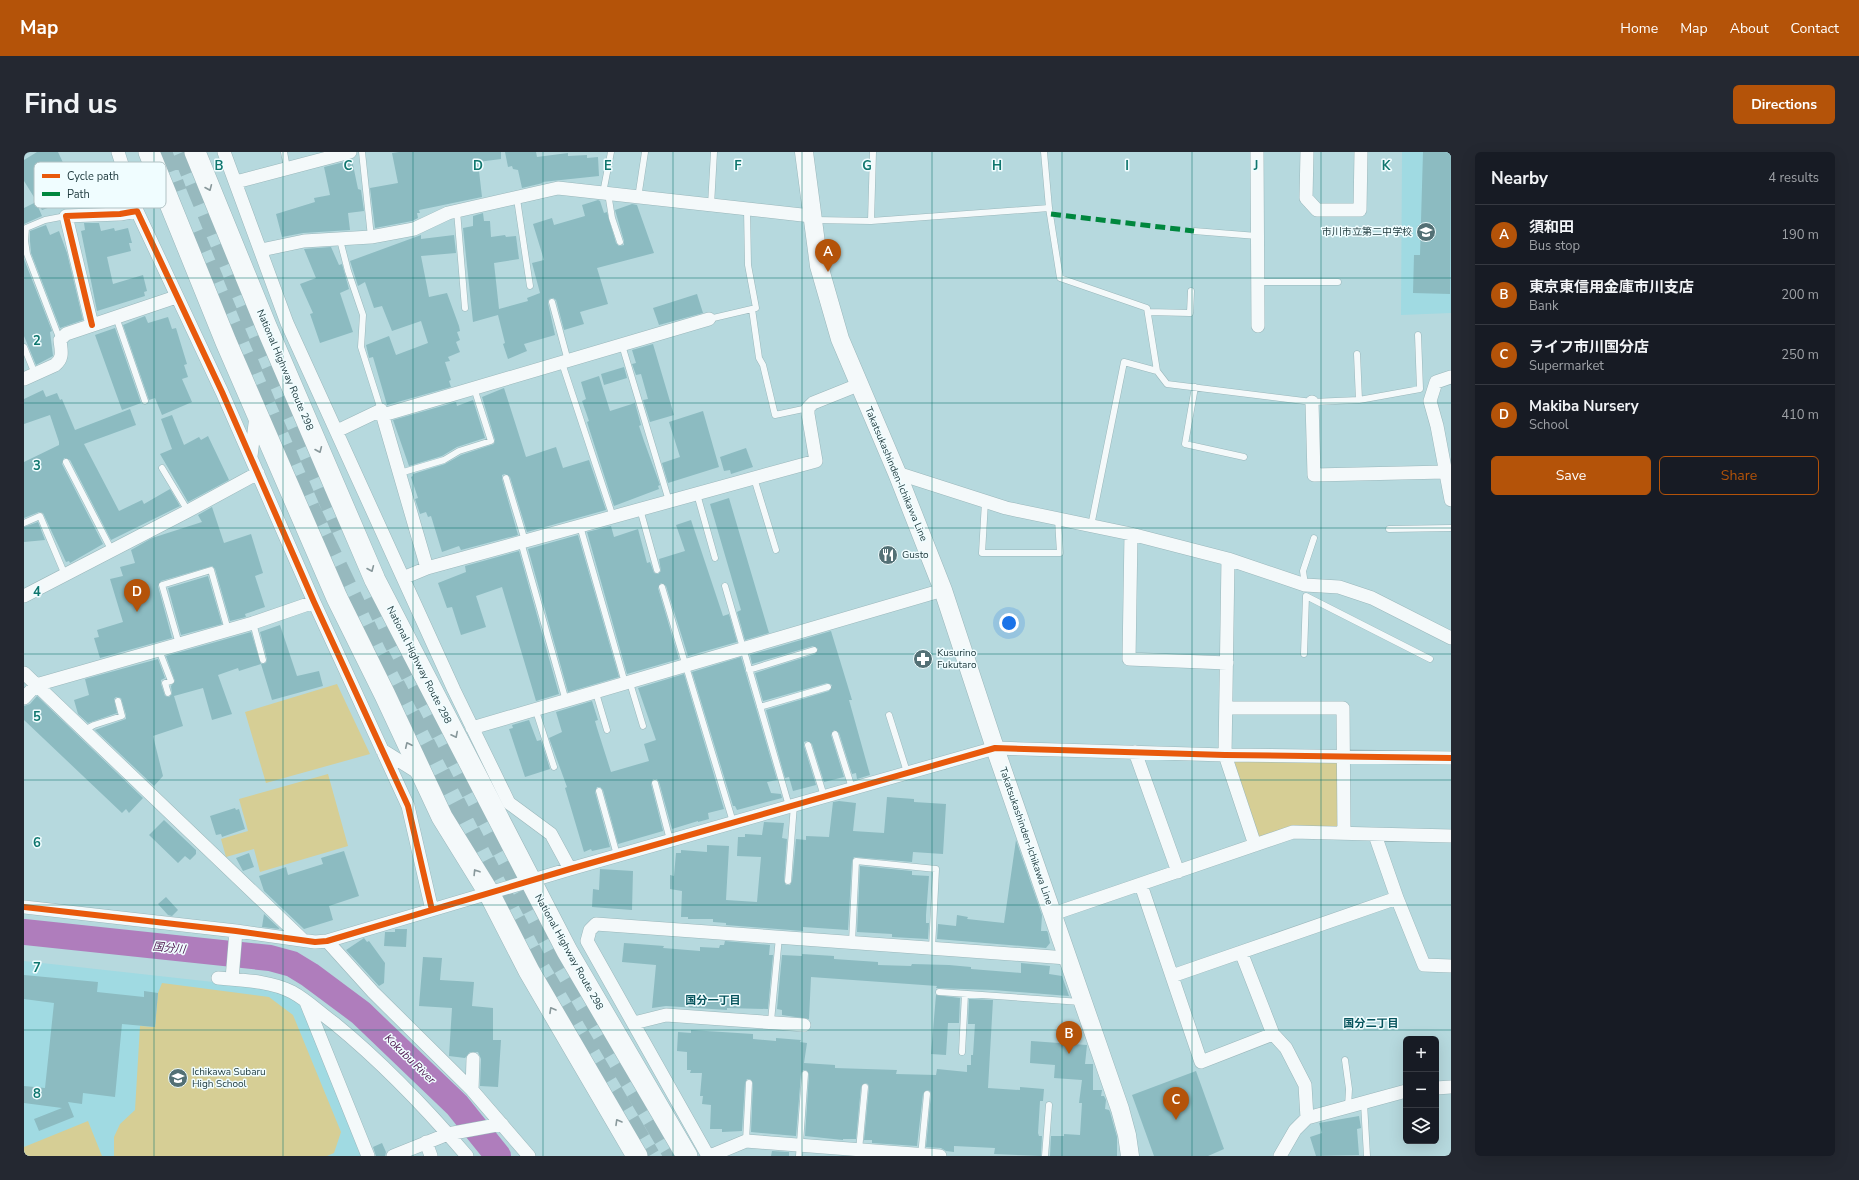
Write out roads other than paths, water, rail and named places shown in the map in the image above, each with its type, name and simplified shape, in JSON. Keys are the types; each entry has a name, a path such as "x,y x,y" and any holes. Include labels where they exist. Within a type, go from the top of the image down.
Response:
{"highway":[{"path":"150,152 154,162"},
{"name":"National Highway Route 298","path":"195,152 266,326 375,580 567,951 687,1156"},
{"path":"166,196 256,412 337,598 442,817 489,893 529,970 637,1156"}],"main road":[{"name":"Takatsukashinden-Ichikawa Line","path":"804,152 819,266 829,304 858,385 897,473 943,590 995,748 1120,1109 1127,1135 1130,1156"}],"street":[{"path":"118,152 121,162"},
{"path":"224,152 288,323 472,728 509,803 552,834 570,869"},
{"path":"236,182 350,152"},
{"path":"1257,152 1258,326"},
{"path":"1307,152 1306,198 1317,210 1360,210 1361,152"},
{"path":"261,250 304,241 371,237 414,229 448,213 558,188 747,209 812,218"},
{"path":"136,208 176,297 222,392 314,602 408,806 432,910"},
{"path":"92,325 66,216 120,214 137,211"},
{"path":"29,376 60,362 62,357 60,340 66,334 176,297"},
{"path":"337,431 382,413 709,320"},
{"path":"1451,377 1436,382 1430,401 1438,426 1451,500"},
{"path":"403,578 427,568 816,460 808,408 813,403 858,385"},
{"path":"1312,402 1314,475 1445,472"},
{"path":"251,458 256,412"},
{"path":"382,413 427,568"},
{"path":"24,596 188,512 258,473"},
{"path":"897,473 1006,508 1131,534 1228,559 1305,591 1339,587 1372,598 1451,638"},
{"path":"1131,534 1129,659 1226,662"},
{"path":"1228,559 1225,755 1255,845"},
{"path":"472,728 596,694 943,590"},
{"path":"24,698 36,685 253,623 314,602"},
{"path":"24,673 303,940"},
{"path":"442,710 454,690"},
{"path":"1226,708 1343,708 1344,833"},
{"path":"24,907 236,934 327,941 617,855 995,748 1225,755 1451,758"},
{"path":"382,750 423,776"},
{"path":"1135,752 1178,872"},
{"path":"1053,914 1293,832 1451,836"},
{"path":"1375,835 1397,898 1424,965 1451,966"},
{"path":"1141,885 1200,1062 1273,1034"},
{"path":"1172,976 1397,898"},
{"path":"940,1156 800,1151 746,1141 709,1156 587,941 590,930 596,924 1067,958"},
{"path":"233,976 236,934"},
{"path":"327,941 373,992 472,1090 498,1125 529,1156"},
{"path":"1241,952 1273,1034 1286,1048 1304,1085 1307,1118"},
{"path":"218,978 233,976 268,984 292,992 305,1001 378,1062 414,1095 452,1133 467,1156"},
{"path":"305,1001 368,1156"},
{"path":"634,1023 666,1015 772,1021 804,1025"},
{"path":"472,1090 473,1059"},
{"path":"1439,1088 1451,1087"},
{"path":"1280,1156 1295,1130 1307,1118 1403,1092"},
{"path":"393,1156 452,1133 498,1125"},
{"path":"426,1142 431,1156"}],"lane":[{"path":"284,152 287,168"},
{"path":"362,152 371,237"},
{"path":"611,152 605,193 620,242"},
{"path":"638,198 646,152"},
{"path":"711,205 714,152"},
{"path":"871,221 873,152"},
{"path":"1044,152 1049,208 1060,278 1147,308 1157,371 1167,384 1312,402 1359,400 1420,389 1418,336"},
{"path":"517,198 530,286"},
{"path":"812,218 871,221 1049,208"},
{"path":"709,320 756,308 748,265 747,209"},
{"path":"458,211 465,308"},
{"path":"60,340 27,254 25,241 26,228 45,220 66,216"},
{"path":"1194,231 1258,236"},
{"path":"340,240 348,271 363,315 362,347 382,413"},
{"path":"1258,282 1338,282"},
{"path":"1148,312 1190,313 1191,291"},
{"path":"552,302 565,362 613,517"},
{"path":"752,310 759,358 763,365 776,415 808,408"},
{"path":"116,317 145,401"},
{"path":"622,345 669,501"},
{"path":"24,347 29,376"},
{"path":"1357,354 1359,400"},
{"path":"1091,526 1124,362 1157,371"},
{"path":"1195,387 1185,444 1244,457"},
{"path":"400,473 444,460 459,451 491,441 474,388"},
{"path":"66,462 112,551"},
{"path":"162,468 188,512"},
{"path":"506,478 566,702"},
{"path":"754,478 776,550"},
{"path":"697,494 715,558"},
{"path":"985,502 982,553 1060,553 1058,519"},
{"path":"640,509 657,570"},
{"path":"24,523 40,516 65,575"},
{"path":"580,526 627,684 643,726"},
{"path":"1389,529 1451,528"},
{"path":"1304,654 1305,591 1303,571 1314,538"},
{"path":"179,644 162,586 211,570 228,630"},
{"path":"725,586 742,650 792,805 788,881"},
{"path":"662,587 733,822"},
{"path":"1305,591 1430,659"},
{"path":"253,623 263,660"},
{"path":"159,650 171,681 165,683 168,693"},
{"path":"749,670 814,650"},
{"path":"760,707 828,687"},
{"path":"596,694 607,730"},
{"path":"83,730 94,724 122,716 118,701"},
{"path":"536,711 554,767"},
{"path":"888,715 907,772"},
{"path":"834,734 852,788"},
{"path":"808,745 824,796"},
{"path":"655,783 670,840"},
{"path":"599,791 617,855"},
{"path":"852,942 856,861 936,869 932,948"},
{"path":"772,1021 779,937"},
{"path":"939,992 1082,1002"},
{"path":"962,1052 965,994"},
{"path":"1344,1060 1349,1089 1348,1107"},
{"path":"800,1151 805,1074"},
{"path":"746,1141 749,1083"},
{"path":"859,1152 864,1087"},
{"path":"921,1155 927,1094"},
{"path":"1364,1103 1367,1156"},
{"path":"1045,1156 1049,1105"}],"waterway":[{"name":"国分川","path":"24,932 270,958 292,964 310,975 361,1013 457,1105 498,1156"}],"tunnel":[{"path":"161,152 165,162"},
{"path":"183,152 256,330 342,529"},
{"path":"166,165 176,192"},
{"path":"193,233 310,511 376,650 538,966 649,1156"},
{"path":"373,596 395,643 557,956 675,1156"}],"place":[{"name":"市川市立第二中学校","path":"1426,232"},
{"name":"須和田","path":"828,272"},
{"name":"Gusto","path":"888,555"},
{"name":"Makiba Nursery","path":"137,612"},
{"name":"Kusurino Fukutaro","path":"923,659"},
{"name":"東京東信用金庫市川支店","path":"1069,1054"},
{"name":"Ichikawa Subaru High School","path":"178,1078"},
{"name":"ライフ市川国分店","path":"1176,1120"}],"district":[{"name":"国分一丁目","path":"713,1000"},
{"name":"国分二丁目","path":"1371,1023"}],"water label":[{"name":"Kokubu River","path":"410,1059"}]}
